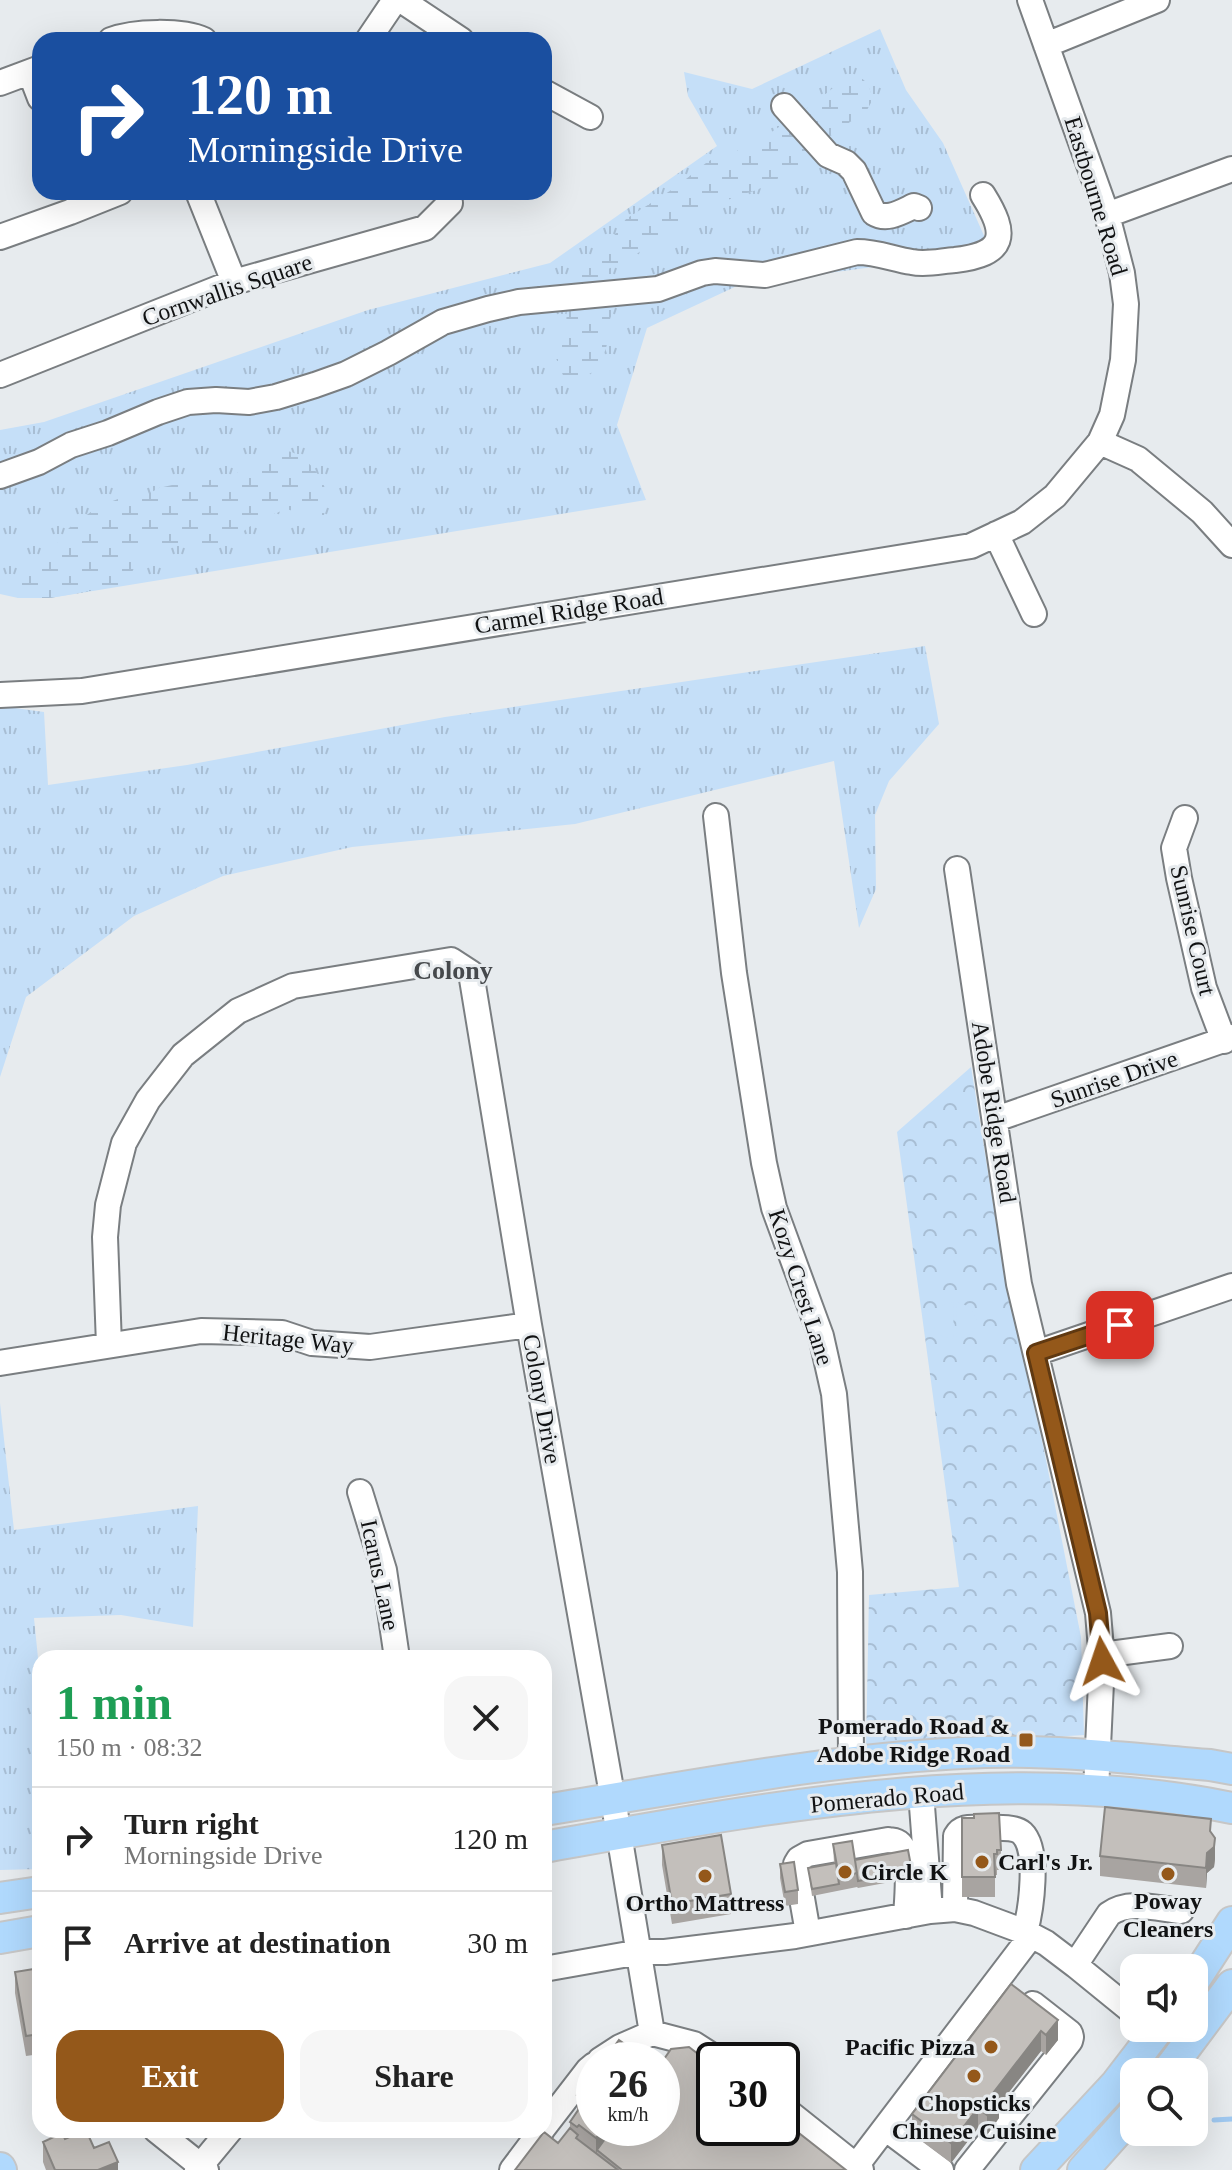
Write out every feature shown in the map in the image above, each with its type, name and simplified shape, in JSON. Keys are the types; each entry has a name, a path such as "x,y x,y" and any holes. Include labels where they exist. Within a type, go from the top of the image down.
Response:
{"main road":[{"name":"Pomerado Road","path":"552,1809 851,1762 986,1752 1054,1752 1232,1769"},
{"name":"Pomerado Road","path":"552,1846 848,1798 921,1793 1027,1788 1096,1790 1232,1808"},
{"path":"0,1898 32,1893"},
{"path":"1208,1959 1232,1922"},
{"path":"0,1938 32,1932"},
{"path":"1177,2058 1232,1985"},
{"path":"1036,2170 1116,2084 1140,2042"},
{"path":"1083,2170 1120,2129"}],"street":[{"path":"374,32 398,0 448,32"},
{"name":"Eastbourne Road","path":"1030,0 1107,215 1122,273 1126,304 1123,360 1112,415 1100,442"},
{"path":"1046,45 1157,0"},
{"path":"0,83 32,71"},
{"path":"552,96 590,117"},
{"path":"784,106 828,155 846,163 854,171 874,213 880,217 890,216 914,206 919,208"},
{"path":"1107,215 1232,169"},
{"path":"0,476 39,462 71,445 188,402 249,402 276,397 346,374 452,319 506,304 658,289 715,271 765,275 857,252 873,252 922,263 978,257 990,251 999,235 999,224 983,195"},
{"path":"201,200 234,282"},
{"path":"0,237 68,202"},
{"name":"Cornwallis Square","path":"0,375 234,282 425,228 450,203"},
{"path":"1100,442 1138,459 1202,512 1232,545"},
{"name":"Carmel Ridge Road","path":"0,695 82,691 971,546 1022,522 1055,496 1100,442"},
{"path":"996,534 1034,614"},
{"name":"Kozy Crest Lane","path":"716,816 734,973 764,1163 774,1208 821,1336 834,1394 850,1572 851,1762"},
{"name":"Sunrise Court","path":"1185,818 1174,848 1179,878 1204,988 1228,1039"},
{"name":"Adobe Ridge Road","path":"957,869 1019,1284 1098,1613 1102,1655 1096,1790"},
{"name":"Colony Drive","path":"109,1345 105,1237 108,1205 124,1143 148,1100 183,1055 238,1011 293,986 451,960 471,973 652,2033"},
{"name":"Sunrise Drive","path":"996,1119 1228,1039"},
{"path":"1036,1353 1232,1286"},
{"name":"Heritage Way","path":"0,1363 201,1331 282,1333 312,1343 370,1347 529,1325"},
{"name":"Icarus Lane","path":"360,1492 384,1570 396,1650"},
{"path":"1102,1655 1170,1646"},
{"path":"918,1913 921,1793"},
{"path":"800,2121 858,2168 1028,1934 1031,1850 1019,1831 963,1828 958,1831 955,1909"},
{"path":"808,1933 796,1864 808,1854 897,1841 902,1847 908,1882 918,1913"},
{"path":"1075,1965 1109,1914 1118,1907 1128,1905 1181,1911"},
{"path":"552,1968 640,1952 665,1952 808,1933 955,1909 984,1916 1046,1943 1120,2001"},
{"path":"967,2170 1071,2037 1070,2033 999,1978"},
{"path":"631,2042 652,2033 696,2045"},
{"path":"552,2116 576,2085"},
{"path":"885,2128 941,2170"},
{"path":"165,2138 201,2169 224,2138"},
{"path":"512,2170 536,2138"}],"green space":[{"path":"880,29 906,90 943,143 993,256 873,267 739,285 647,328 617,425 646,500 50,598 18,598 0,594 0,430 44,422 368,310 550,263 717,146 688,96 684,72 752,89"},
{"path":"849,75 859,76 866,82 873,99 867,110 812,149 797,168 757,190 693,215 625,262 608,269 614,309 608,324 605,351 595,371 567,385 551,346 566,329 570,291 584,264 610,241 626,219 722,153 735,152 767,135"},
{"path":"287,451 309,463 324,486 327,502 324,515 319,518 286,509 249,527 227,544 158,544 146,548 129,584 50,598 18,598 16,575 38,569 69,528 99,506 118,499 126,502 137,500 172,485 233,477 253,461"},
{"path":"925,646 939,724 889,781 875,815 876,889 859,928 834,761 575,824 352,847 223,876 134,916 26,997 0,1077 0,706 44,712 48,785 187,765 445,717"},
{"path":"971,1067 1006,1284 1044,1450 1081,1637 1084,1735 866,1749 869,1595 959,1587 897,1132"},
{"path":"954,1302 953,1339 939,1334 932,1320 940,1306"},
{"path":"957,1302 970,1307 977,1320 971,1334 956,1339"},
{"path":"0,1403 14,1530 198,1506 193,1627 121,1615 34,1618 37,1650 32,1650 32,1869 0,1870"}],"building":[{"path":"1105,1807 1211,1819 1210,1831 1215,1838 1214,1847 1207,1853 1206,1868 1100,1856"},
{"name":"Carl's Jr.","path":"999,1813 1001,1850 994,1854 995,1877 962,1877 962,1818"},
{"path":"721,1835 731,1894 672,1904 662,1845"},
{"path":"852,1841 857,1873 839,1877 833,1844"},
{"path":"908,1850 912,1871 858,1881 855,1860"},
{"path":"794,1862 798,1890 785,1892 780,1864"},
{"path":"836,1863 839,1884 812,1889 808,1868"},
{"path":"32,1969 32,2035 26,2036 15,1972"},
{"path":"1011,1984 1058,2020 1046,2035 1041,2031 993,2093 999,2098 987,2115 978,2108 951,2143 912,2114"},
{"path":"689,2047 696,2052 696,2146 800,2146 800,2134 846,2170 622,2170 597,2150 600,2146 680,2146 680,2048"},
{"path":"570,2128 576,2133 576,2146 586,2146 618,2170 515,2170 539,2138 552,2138 558,2143"},
{"path":"51,2138 90,2138 94,2148 109,2142 118,2162 98,2170 55,2170 43,2142"}],"waterway":[{"path":"1214,2120 1232,2119"}],"place":[{"name":"Pomerado Road & Adobe Ridge Road","path":"1026,1740"},
{"name":"Carl's Jr.","path":"982,1862"},
{"name":"Circle K","path":"845,1872"},
{"name":"Poway Cleaners","path":"1168,1874"},
{"name":"Ortho Mattress","path":"705,1876"},
{"name":"Pacific Pizza","path":"991,2047"},
{"name":"Chopsticks Chinese Cuisine","path":"974,2076"}],"district":[{"name":"Colony","path":"453,970"}],"route":[{"path":"1102,1661 1098,1613 1036,1353 1120,1325"}]}
